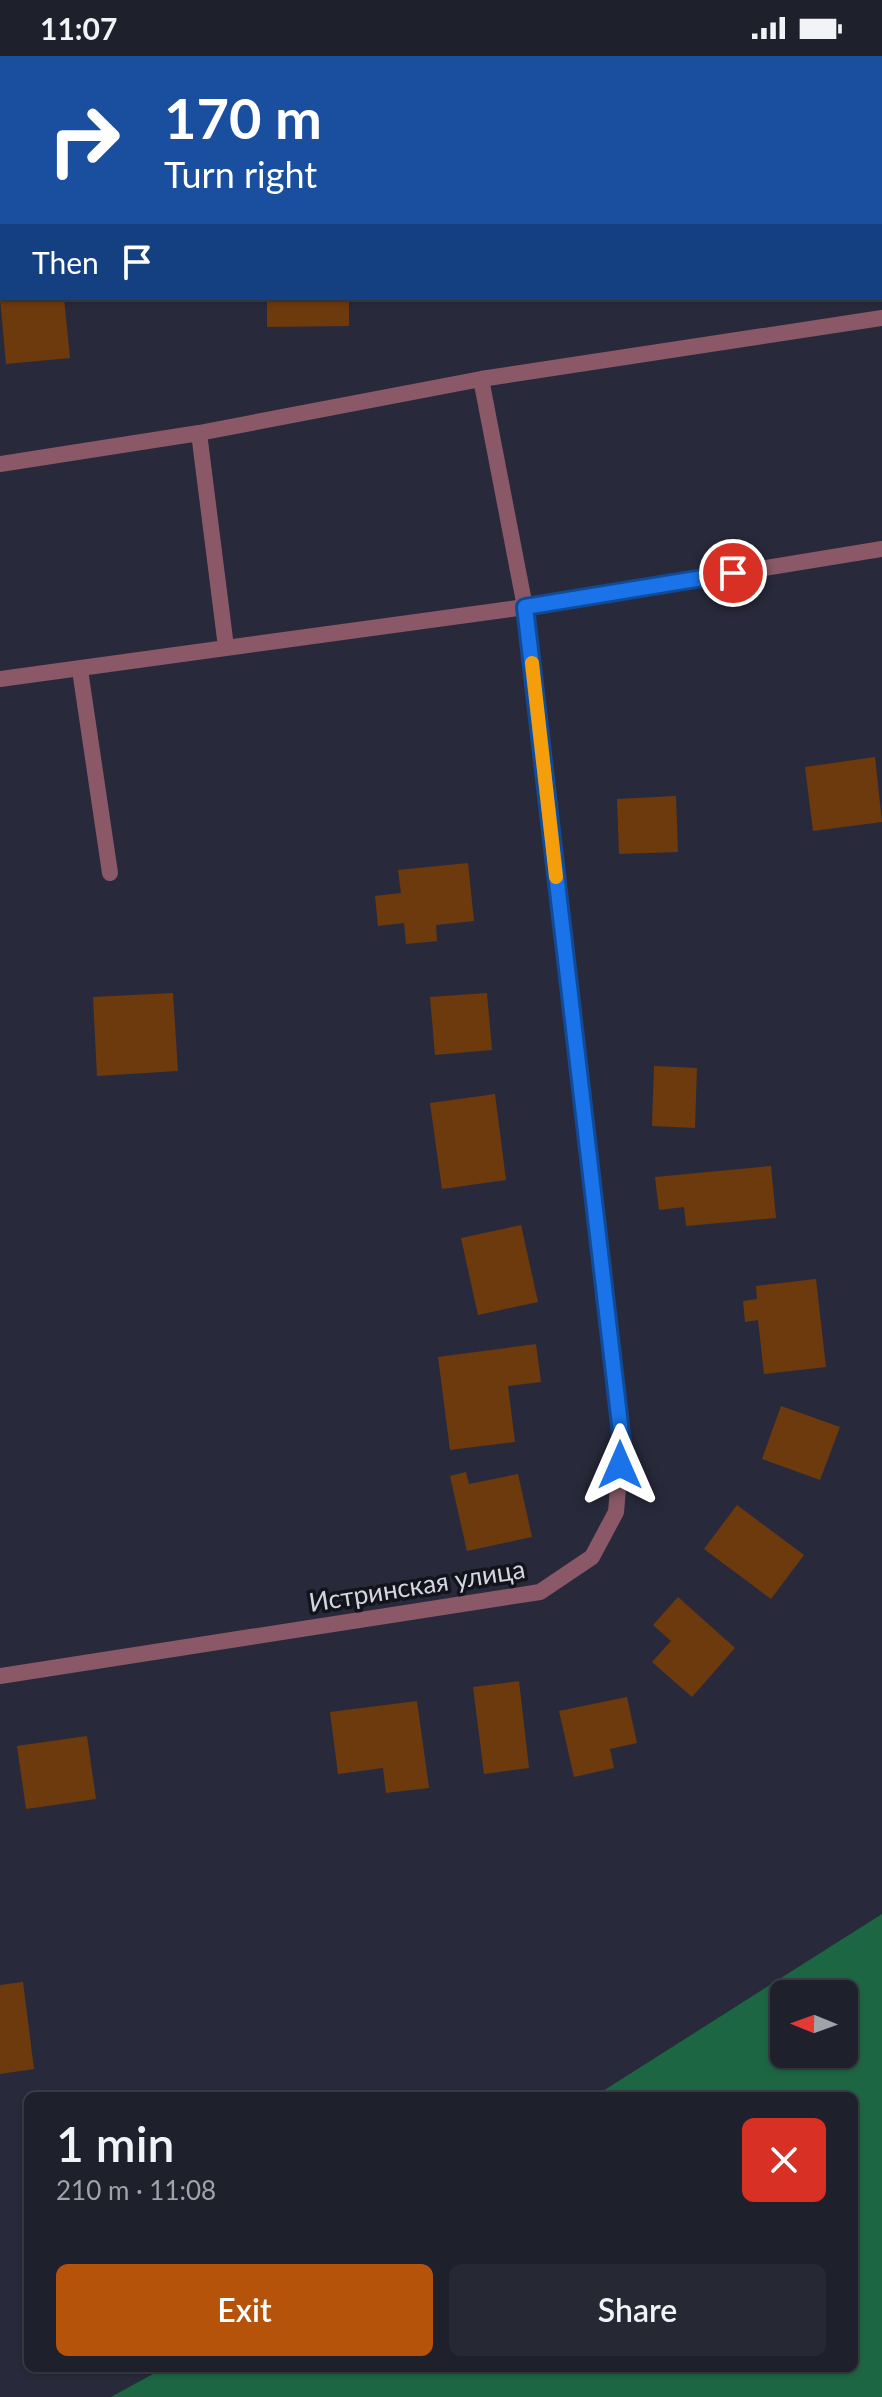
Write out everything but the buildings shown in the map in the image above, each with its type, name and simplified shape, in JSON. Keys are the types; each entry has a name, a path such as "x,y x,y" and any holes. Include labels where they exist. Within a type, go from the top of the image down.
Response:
{"street":[{"path":"0,464 199,433 481,379 882,318"},
{"name":"Истринская улица","path":"0,1676 540,1592 592,1557 616,1512 622,1442 525,607 481,379"},
{"path":"199,433 226,647"},
{"path":"0,679 525,607 882,549"},
{"path":"80,670 110,873"}],"green space":[{"path":"882,1914 882,2397 111,2397 157,2372 858,2372 858,2092 601,2092 770,1985 770,2068 858,2068 858,1980 778,1980"}],"slow traffic":[{"path":"532,663 556,877"}],"route":[{"path":"620,1465 622,1442 525,607 733,573"}]}
